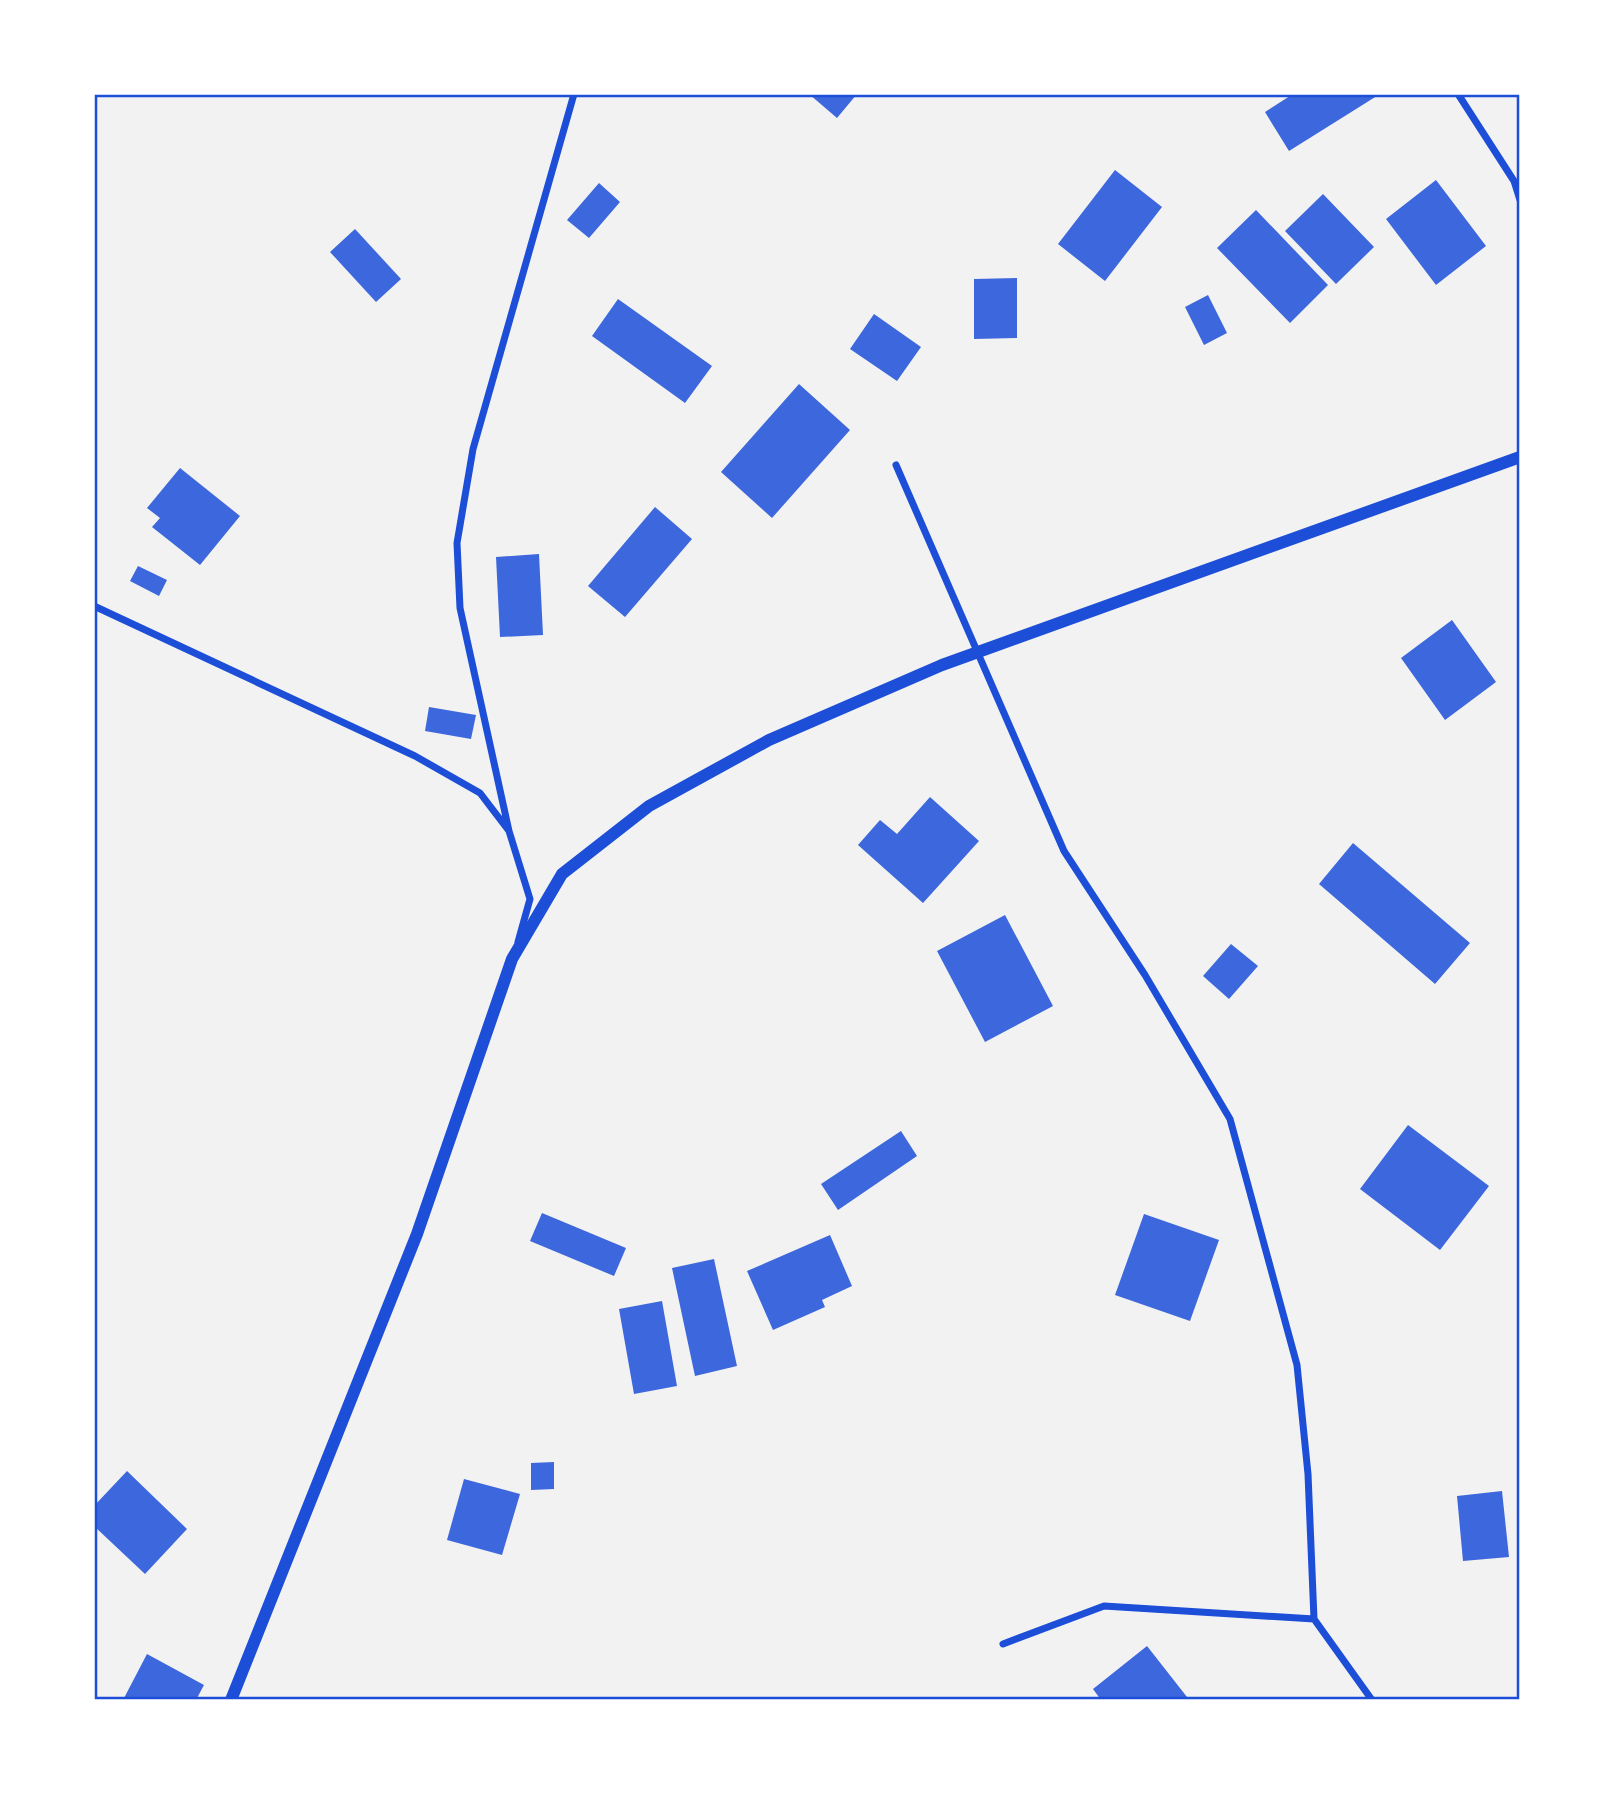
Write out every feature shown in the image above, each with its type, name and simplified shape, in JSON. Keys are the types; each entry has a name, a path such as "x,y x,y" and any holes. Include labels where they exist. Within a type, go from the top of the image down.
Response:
{"street":[{"path":"231,1699 417,1234 512,959 530,899 509,831 460,608 457,543 473,449 574,94"},
{"path":"1458,94 1514,181 1520,200"},
{"path":"512,959 562,874 649,806 769,740 942,665 1520,457"},
{"path":"896,465 1064,850 1145,975 1230,1119 1297,1365 1308,1474 1314,1619 1372,1699"},
{"path":"94,607 415,756 480,793 509,831"},
{"path":"1003,1644 1104,1606 1314,1619"}],"building":[{"path":"809,94 857,94 837,118"},
{"path":"1293,94 1380,94 1289,151 1265,112"},
{"path":"1115,170 1162,207 1105,281 1058,244"},
{"path":"1436,180 1486,246 1436,285 1386,219"},
{"path":"599,183 620,202 589,238 567,220"},
{"path":"1323,194 1374,247 1336,284 1285,231"},
{"path":"1256,210 1328,285 1290,323 1217,248"},
{"path":"355,229 401,279 376,302 330,252"},
{"path":"1017,278 1017,338 974,339 974,279"},
{"path":"1208,295 1227,333 1204,345 1185,307"},
{"path":"618,299 712,366 685,403 592,336"},
{"path":"874,314 921,347 897,381 850,349"},
{"path":"799,384 850,430 772,518 721,472"},
{"path":"180,468 240,516 200,565 152,527 160,518 147,508"},
{"path":"655,507 692,539 625,617 588,586"},
{"path":"539,554 543,635 500,637 496,557"},
{"path":"138,566 167,580 159,596 130,581"},
{"path":"1452,620 1496,682 1445,720 1401,658"},
{"path":"429,707 476,715 471,739 425,731"},
{"path":"930,797 979,841 923,903 858,845 880,820 897,834"},
{"path":"1353,843 1470,943 1435,984 1319,884"},
{"path":"1005,915 1053,1006 985,1042 937,951"},
{"path":"1231,944 1258,966 1229,999 1203,976"},
{"path":"1408,1125 1489,1186 1440,1250 1360,1189"},
{"path":"901,1131 917,1156 838,1210 821,1184"},
{"path":"542,1213 626,1248 614,1276 530,1241"},
{"path":"1144,1214 1219,1240 1190,1321 1115,1295"},
{"path":"830,1235 852,1286 822,1300 825,1307 773,1330 747,1271"},
{"path":"714,1259 737,1366 695,1376 672,1268"},
{"path":"662,1301 677,1386 634,1394 619,1309"},
{"path":"554,1462 554,1489 531,1490 531,1463"},
{"path":"127,1471 187,1529 145,1574 94,1526 94,1506"},
{"path":"464,1479 520,1494 502,1555 447,1540"},
{"path":"1502,1491 1509,1557 1463,1561 1457,1496"},
{"path":"1147,1646 1187,1697 1184,1700 1101,1700 1093,1689"},
{"path":"147,1654 204,1685 196,1700 123,1700"}]}
